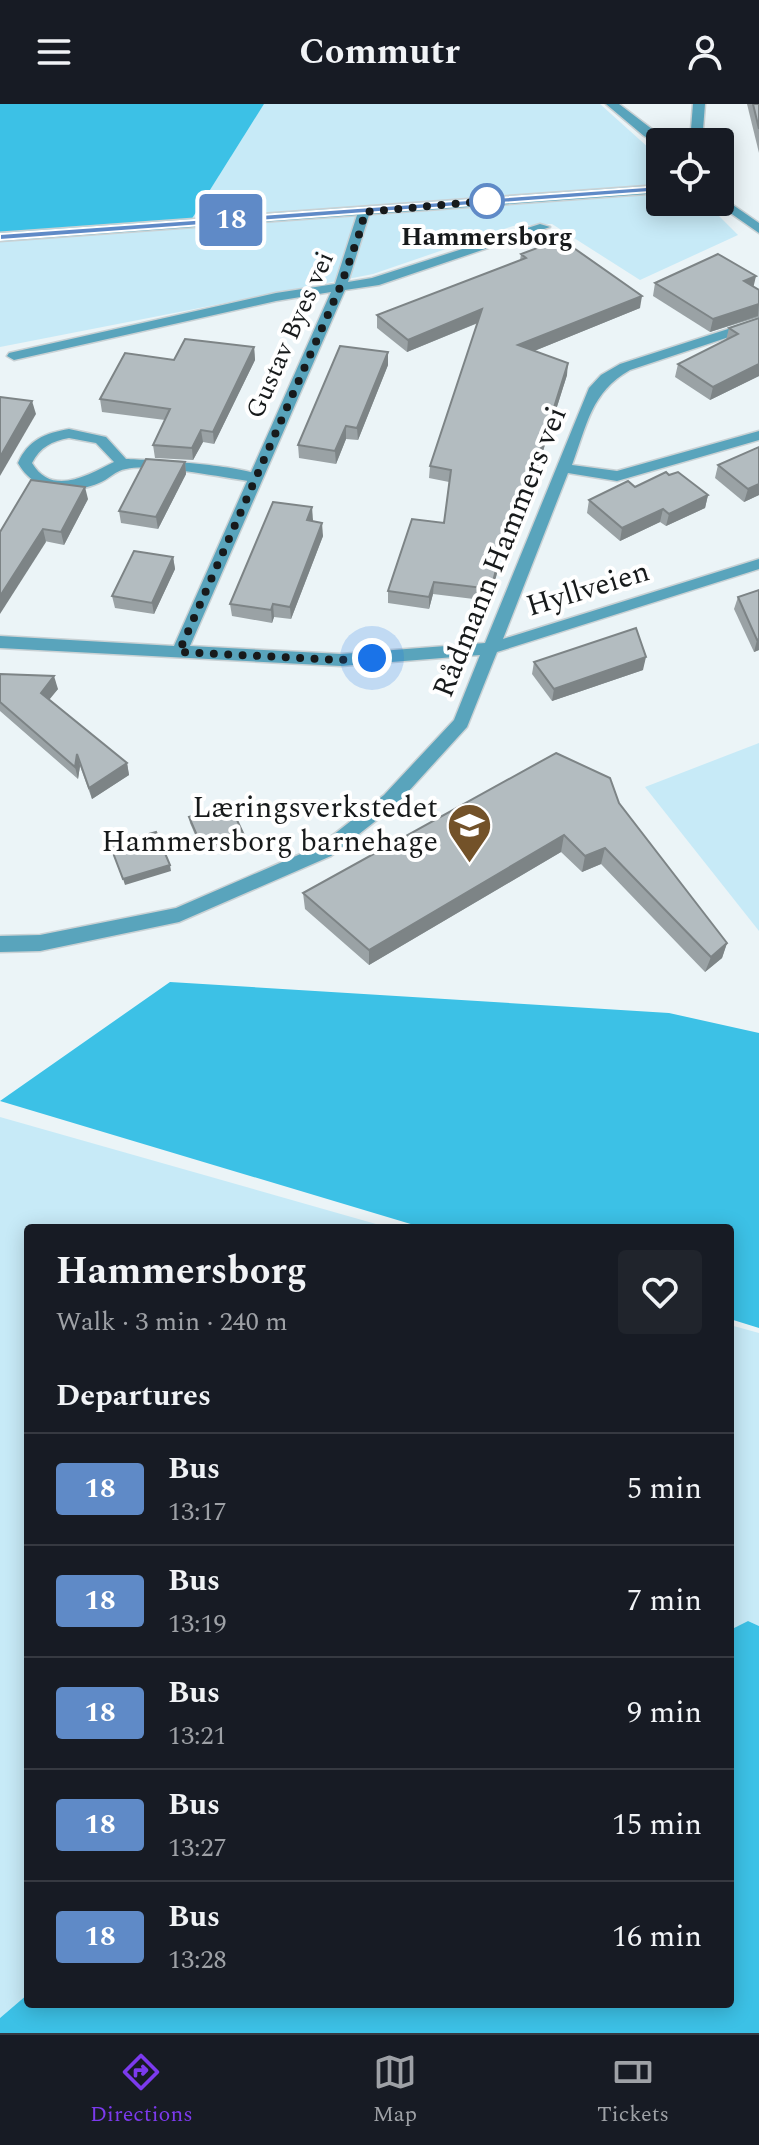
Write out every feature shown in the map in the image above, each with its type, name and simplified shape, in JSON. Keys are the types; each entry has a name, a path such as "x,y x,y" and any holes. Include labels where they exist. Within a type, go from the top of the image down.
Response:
{"street":[{"path":"612,104 646,132"},
{"path":"697,128 699,104"},
{"path":"0,237 646,190"},
{"path":"734,210 759,229"},
{"name":"Gustav Byes vei","path":"179,652 341,285 364,212"},
{"path":"14,356 341,285 374,282 544,227"},
{"name":"Rådmann Hammers vei","path":"0,944 40,943 179,915 325,851 390,800 461,723 594,391 606,378 625,367 759,323"},
{"path":"122,464 101,439 78,433 45,440 30,452 25,463 39,481 64,486 95,480 122,464 255,477"},
{"path":"565,468 617,476 759,435"},
{"name":"Hyllveien","path":"0,642 341,660 493,648 759,564"}],"shaded area":[{"path":"0,104 264,104 188,225 0,239"},
{"path":"264,104 600,104 646,145 646,216 719,216 738,235 640,280 552,224 513,226 373,274 0,347 0,239 188,225"},
{"path":"759,743 759,931 645,787"},
{"path":"170,982 669,1013 759,1033 759,1328 734,1320 734,1224 411,1224 0,1101"},
{"path":"0,1117 376,1224 24,1224 24,1997 0,2018"},
{"path":"734,1326 759,1333 759,1626 748,1621 734,1628"},
{"path":"748,1621 759,1626 759,2033 0,2033 0,2018 24,1997 24,2008 734,2008 734,1628"}],"building":[{"path":"753,104 759,104 759,129"},
{"path":"561,239 642,296 518,345 568,363 538,458 533,454 515,526 508,525 491,589 434,582 429,597 388,591 412,519 444,523 451,470 430,466 482,309 408,340 377,315 526,258 521,254"},
{"path":"718,254 756,276 744,281 759,290 759,304 713,319 655,283"},
{"path":"759,318 759,364 713,387 678,364 738,334 729,328"},
{"path":"185,339 254,347 213,432 201,430 192,448 153,445 170,409 100,399 125,353 174,360"},
{"path":"340,346 388,352 357,428 346,426 335,451 298,445"},
{"path":"0,397 32,401 0,457"},
{"path":"759,447 759,484 748,489 718,465"},
{"path":"146,459 185,462 156,517 119,511"},
{"path":"666,472 669,475 678,472 708,495 669,514 663,509 622,528 589,500 628,481 635,487"},
{"path":"31,480 85,487 61,532 43,529 0,596 0,532"},
{"path":"273,502 312,507 307,520 322,523 290,607 273,604 271,610 230,604"},
{"path":"134,551 173,557 152,603 112,596"},
{"path":"759,590 759,639 757,640 738,597"},
{"path":"636,628 646,657 554,689 534,662"},
{"path":"0,674 54,676 41,693 127,763 89,788 77,754 75,767 0,702"},
{"path":"556,753 610,778 619,803 727,943 711,957 605,848 585,856 564,835 369,950 303,893"},
{"path":"230,805 244,835 202,847 189,817"},
{"path":"156,832 170,865 123,879 110,845"}],"bus line":[{"name":"18","path":"0,237 646,190"}],"place":[{"name":"Hammersborg","path":"487,201"},
{"name":"Læringsverkstedet Hammersborg barnehage","path":"469,864"}],"route":[{"path":"372,658 341,660 179,652 341,285 364,212 487,201"}]}
